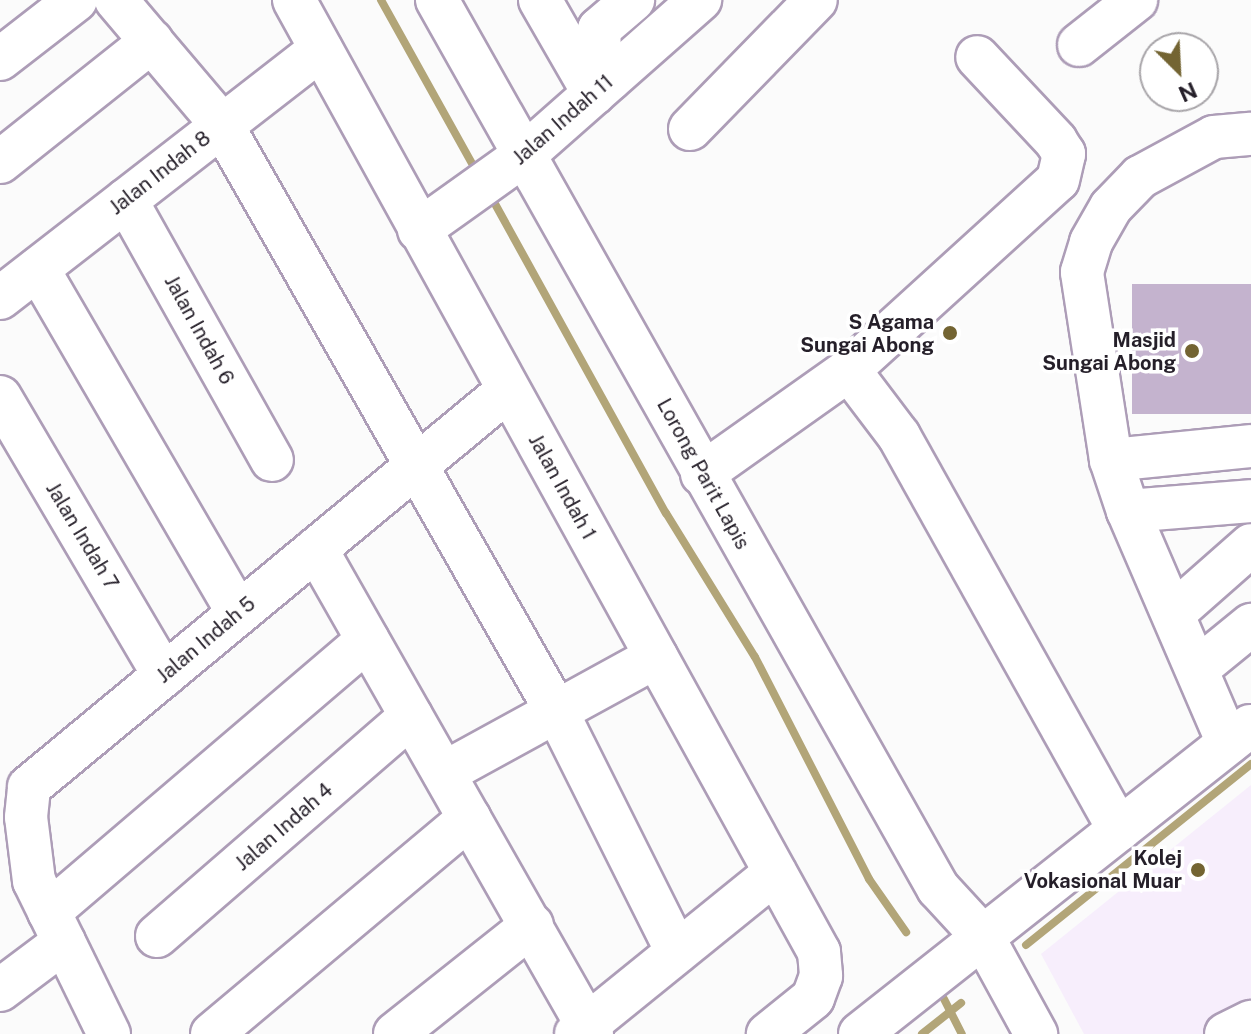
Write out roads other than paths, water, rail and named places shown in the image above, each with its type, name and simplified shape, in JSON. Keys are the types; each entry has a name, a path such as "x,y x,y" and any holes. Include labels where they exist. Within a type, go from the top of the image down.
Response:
{"street":[{"path":"0,59 76,0"},
{"path":"116,0 222,125 419,463 558,714 677,952"},
{"name":"Jalan Indah 1","path":"294,0 819,952 821,976 813,998 768,1034"},
{"name":"Lorong Parit Lapis","path":"437,0 514,163 702,474 938,888 983,937 1036,1034"},
{"path":"540,0 602,87"},
{"path":"602,87 599,29 633,0"},
{"name":"Jalan Indah 11","path":"419,230 514,163 700,0"},
{"path":"690,129 816,0"},
{"path":"1079,45 1136,0"},
{"path":"0,162 152,41"},
{"name":"Jalan Indah 8","path":"0,298 321,49"},
{"path":"702,474 849,370 1058,180 1064,154 1056,141 977,57"},
{"path":"860,1034 1240,734 1197,669 1175,612 1128,511 1111,460 1082,272 1091,242 1111,207 1140,177 1214,137 1251,134"},
{"name":"Jalan Indah 6","path":"126,200 272,460"},
{"path":"38,269 238,613"},
{"path":"849,370 899,436 1119,830"},
{"name":"Jalan Indah 5","path":"109,1034 34,881 28,850 29,787 508,390"},
{"name":"Jalan Indah 7","path":"0,397 164,675"},
{"path":"1111,460 1251,446"},
{"path":"1128,511 1251,501"},
{"path":"1175,612 1251,545"},
{"path":"316,549 532,925 585,1031 775,873"},
{"path":"1197,669 1251,625"},
{"path":"0,990 57,927 368,640"},
{"path":"444,773 558,714 656,657"},
{"name":"Jalan Indah 4","path":"157,936 411,716"},
{"path":"212,1034 469,818"},
{"path":"395,1034 532,925"},
{"path":"1226,1034 1251,1022"}],"waterway":[{"path":"381,0 478,174"},
{"path":"489,193 666,513 755,657 869,879 906,932"},
{"path":"1026,945 1251,764"},
{"path":"944,999 962,1034"},
{"path":"922,1034 961,1003"}],"place":[{"name":"S Agama Sungai Abong","path":"950,333"},
{"name":"Masjid Sungai Abong","path":"1192,351"},
{"name":"Kolej Vokasional Muar","path":"1198,870"}]}
